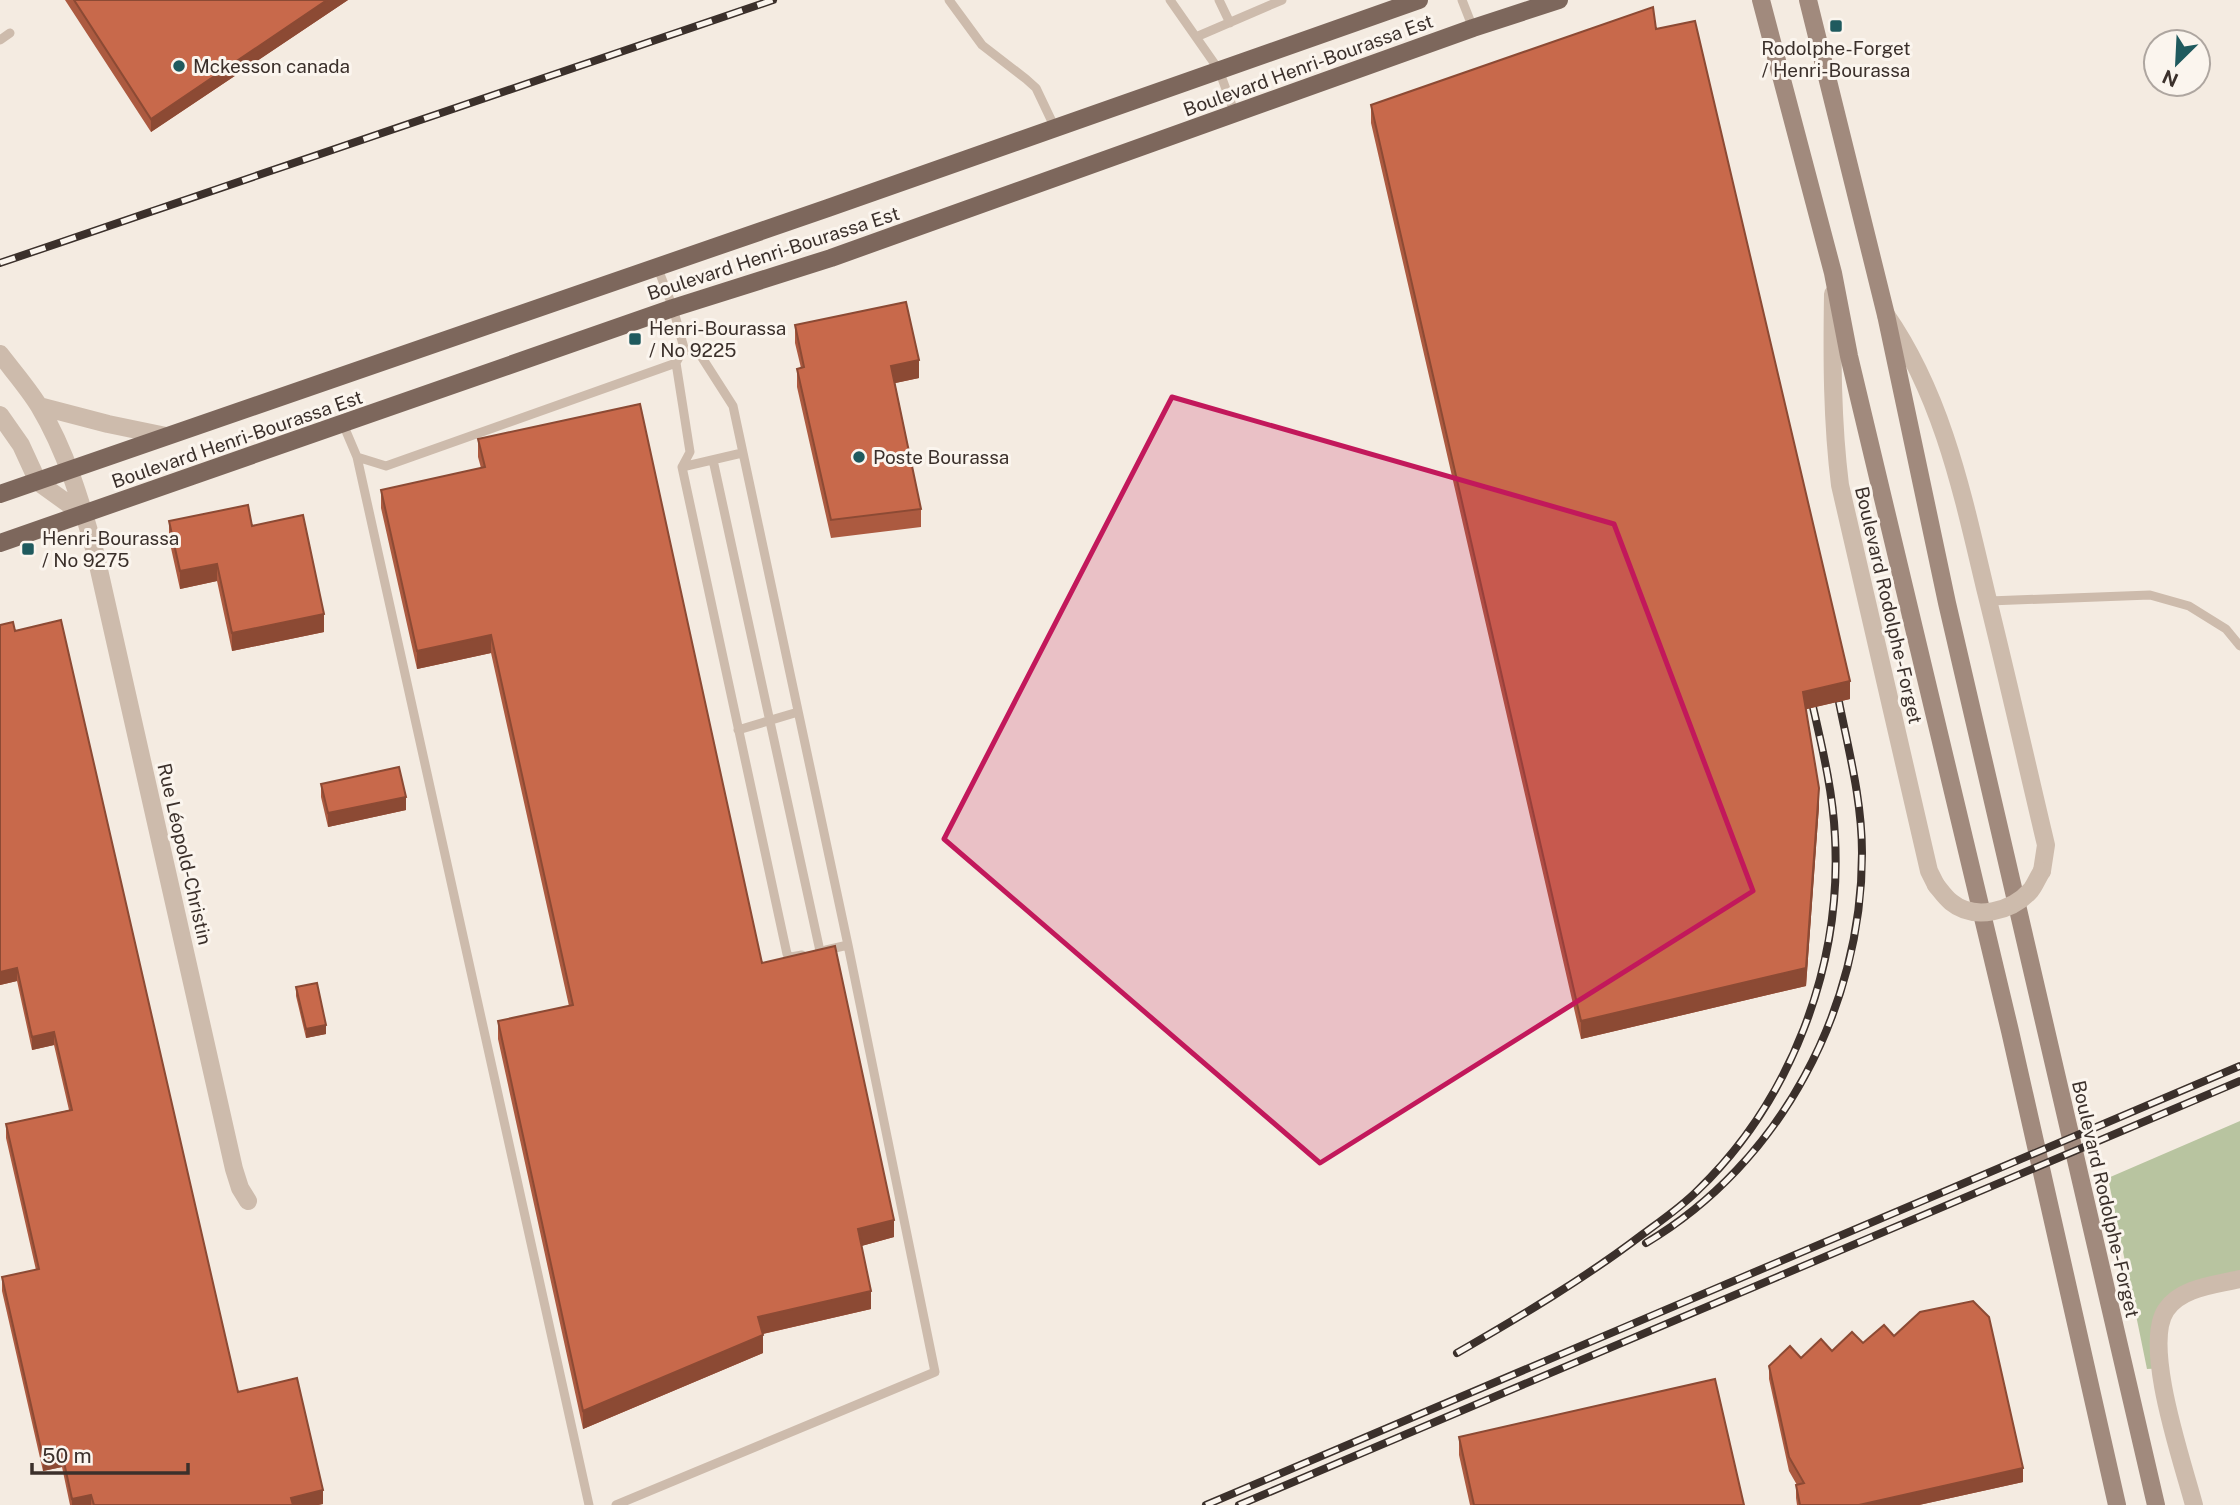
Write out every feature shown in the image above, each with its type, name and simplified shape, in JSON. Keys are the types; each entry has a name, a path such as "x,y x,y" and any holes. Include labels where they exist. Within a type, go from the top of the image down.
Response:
{"main road":[{"name":"Boulevard Henri-Bourassa Est","path":"0,494 1055,129 1419,0"},
{"name":"Boulevard Henri-Bourassa Est","path":"0,543 673,308 831,258 1473,28 1559,0"}],"street":[{"name":"Boulevard Rodolphe-Forget","path":"1761,0 1833,274 1852,369 2010,1031 2117,1505"},
{"name":"Boulevard Rodolphe-Forget","path":"1808,0 1886,315 1947,603 2156,1505"},
{"name":"Boulevard Rodolphe-Forget","path":"1833,274 1832,373 1840,485 1929,871 1936,885 1952,903 1970,911 1992,913 2012,905 2030,891 2042,871 2046,845 1960,481 1935,409 1904,340 1886,315"},
{"name":"Rue Léopold-Christin","path":"0,354 39,406 70,470 69,496 84,514 95,552 234,1169 240,1188 248,1201"},
{"path":"39,406 166,436"},
{"path":"0,415 21,445 38,482 69,496"},
{"name":"Boulevard Rodolphe-Forget","path":"2194,1505 2166,1398 2158,1351 2158,1331 2166,1309 2180,1297 2195,1290 2240,1279"}],"lane":[{"path":"949,0 982,45 1035,88 1055,129"},
{"path":"1170,0 1219,70 1235,114"},
{"path":"1219,0 1230,23"},
{"path":"1196,37 1282,0"},
{"path":"1462,0 1473,28"},
{"path":"0,40 10,33"},
{"path":"657,266 684,348 676,363 690,452 682,467 787,954 791,957 848,945"},
{"path":"616,1505 935,1372 848,945 733,406 701,356 684,348"},
{"path":"358,457 386,466 676,363"},
{"path":"343,424 358,457 589,1505"},
{"path":"682,467 742,453"},
{"path":"713,460 820,951"},
{"path":"1989,601 2150,595 2189,606 2226,629 2240,646"},
{"path":"738,730 798,712"}],"highlighted area":[{"path":"1172,397 1614,524 1753,891 1320,1163 944,839"}],"green space":[{"path":"2240,1121 2240,1280 2167,1309 2164,1368 2147,1369 2108,1178"}],"building":[{"name":"Mckesson canada","path":"74,0 327,0 151,119"},
{"path":"1653,7 1656,29 1695,21 1850,681 1803,692 1819,788 1806,968 1581,1021 1371,105"},
{"name":"Poste Bourassa","path":"906,302 919,360 891,366 921,509 831,520 797,369 804,367 795,325"},
{"path":"640,404 762,963 835,946 894,1220 858,1229 871,1291 758,1317 763,1335 583,1411 498,1021 573,1005 491,635 417,651 381,490 485,467 478,439"},
{"path":"248,505 252,526 303,515 324,614 232,633 217,564 180,571 169,521"},
{"path":"61,620 238,1392 297,1378 323,1490 291,1498 293,1505 94,1505 91,1495 72,1499 62,1453 43,1458 2,1277 39,1269 6,1124 72,1110 54,1032 32,1037 17,968 0,972 0,625 13,622 15,631"},
{"path":"399,767 406,797 328,813 321,784"},
{"path":"317,983 326,1025 306,1029 296,987"},
{"path":"1973,1301 1989,1317 2023,1468 1859,1505 1800,1505 1796,1485 1804,1483 1789,1457 1769,1366 1790,1346 1801,1358 1821,1339 1832,1351 1852,1332 1863,1343 1884,1325 1894,1336 1920,1312"},
{"path":"1715,1379 1744,1505 1474,1505 1459,1437"}],"railway":[{"path":"0,263 773,0"},
{"path":"1646,1243 1694,1210 1737,1170 1774,1125 1805,1076 1829,1023 1847,968 1858,911 1862,853 1857,796 1839,702"},
{"path":"1457,1353 1621,1251 1697,1191 1730,1155 1759,1116 1784,1073 1804,1029 1819,982 1830,934 1835,886 1832,804 1813,707"},
{"path":"1206,1505 2240,1066"},
{"path":"1239,1505 2240,1081"}],"place":[{"name":"Rodolphe-Forget / Henri-Bourassa","path":"1836,26"},
{"name":"Mckesson canada","path":"179,66"},
{"name":"Henri-Bourassa / No 9225","path":"635,339"},
{"name":"Poste Bourassa","path":"859,457"},
{"name":"Henri-Bourassa / No 9275","path":"28,549"}]}
